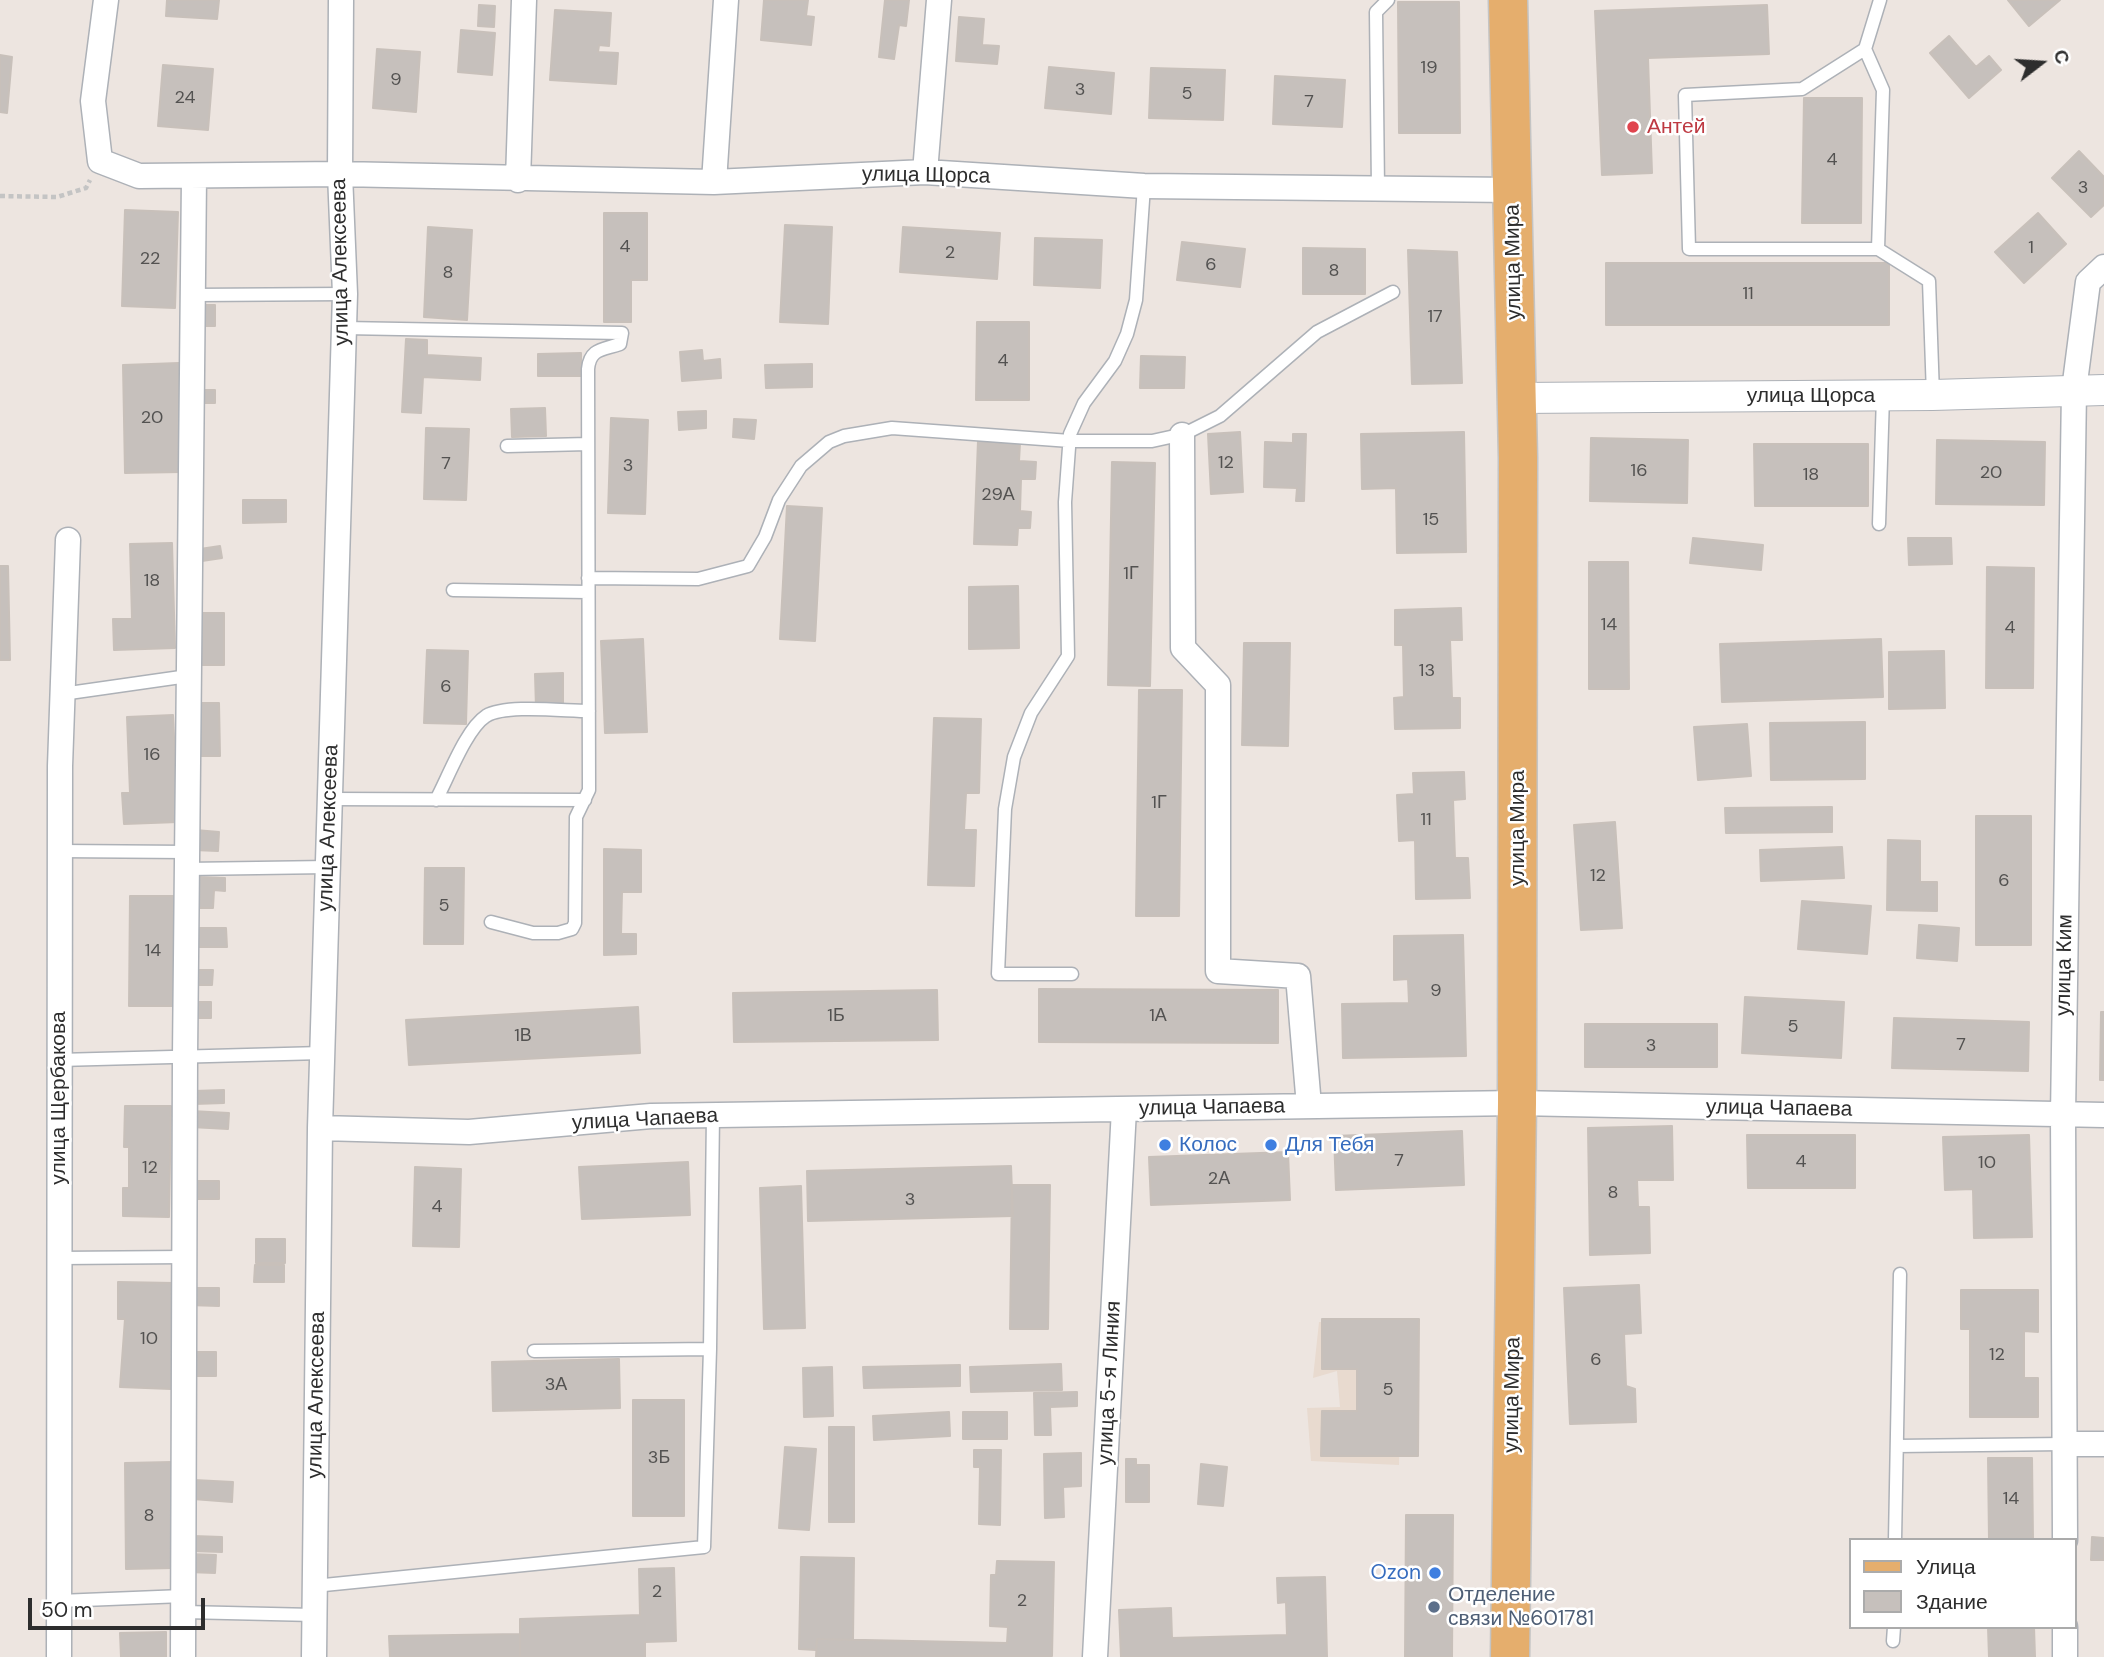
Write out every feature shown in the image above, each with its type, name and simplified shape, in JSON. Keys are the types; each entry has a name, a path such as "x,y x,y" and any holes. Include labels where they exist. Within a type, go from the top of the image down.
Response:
{"main road":[{"name":"улица Мира","path":"1508,0 1517,398 1517,1103 1510,1657"}],"street":[{"path":"106,0 93,101 100,160 139,176 340,174"},
{"name":"улица Алексеева","path":"314,1657 320,1128 345,294 340,174 341,0"},
{"path":"518,180 524,0"},
{"path":"714,182 726,0"},
{"path":"925,172 939,0"},
{"name":"улица Щорса","path":"340,174 518,180 714,182 925,172 1144,186 1513,190"},
{"path":"183,1657 185,1056 194,177"},
{"name":"улица Ким","path":"2065,1538 2063,1115 2074,390 2088,282 2104,267"},
{"name":"улица Щорса","path":"1517,398 1883,396 2104,390"},
{"path":"1182,435 1183,648 1218,685 1218,971 1298,976 1308,1106"},
{"name":"улица Щербакова","path":"59,1657 60,851 68,540"},
{"name":"улица Чапаева","path":"320,1128 469,1132 651,1116 1517,1103 2104,1115"},
{"name":"улица 5-я Линия","path":"1095,1657 1124,1109"},
{"path":"2064,1444 2104,1444"},
{"path":"2065,1629 2065,1657"}],"lane":[{"path":"1378,188 1376,12 1388,0"},
{"path":"1878,249 1883,90 1865,50 1880,0"},
{"path":"1865,50 1801,89 1685,95 1689,249 1878,249 1929,281 1933,395"},
{"path":"1072,974 998,974 1005,809 1014,757 1031,713 1068,656 1065,502 1070,441 1084,404 1115,361 1127,334 1136,300 1144,186"},
{"path":"453,590 698,579 748,566 765,537 774,509 794,477 829,442 844,436 892,428 1070,441 1152,441 1182,435 1220,416 1317,332 1393,292"},
{"path":"194,295 345,294"},
{"path":"344,328 622,333 620,344 595,351 589,357 589,790 576,817 575,923 572,929 558,933 533,933 491,922"},
{"path":"1879,524 1883,396"},
{"path":"507,446 588,444"},
{"path":"62,694 188,676"},
{"path":"436,800 471,734 484,717 499,711 589,711"},
{"path":"330,799 585,800"},
{"path":"60,851 328,867"},
{"path":"59,1059 322,1053"},
{"path":"314,1586 704,1547 713,1115"},
{"path":"59,1258 184,1258"},
{"path":"1895,1538 1899,1274"},
{"path":"534,1351 710,1349"},
{"path":"1897,1446 2064,1444"},
{"path":"59,1601 184,1604 314,1615"}],"path":[{"path":"0,196 57,197 86,188 100,160"}],"shaded area":[{"path":"1319,1322 1402,1322 1399,1465 1311,1461 1307,1408 1340,1407 1337,1371 1313,1378"}],"building":[{"path":"167,0 219,0 217,19 166,16"},
{"path":"764,0 808,0 806,16 814,17 811,45 761,40"},
{"path":"885,0 909,0 906,26 899,25 894,59 879,57"},
{"path":"2008,0 2060,0 2029,26"},
{"path":"1398,2 1459,2 1460,133 1399,133"},
{"path":"479,5 495,6 494,27 478,26"},
{"path":"1767,5 1769,54 1648,58 1652,173 1602,175 1595,11"},
{"path":"555,10 611,13 609,46 599,45 598,52 618,53 616,84 550,80"},
{"path":"959,17 984,19 982,45 999,46 997,64 956,61"},
{"path":"461,30 495,33 492,75 458,72"},
{"path":"1949,36 1976,67 1989,56 2001,70 1969,98 1930,53"},
{"path":"377,49 420,52 416,112 373,108"},
{"path":"0,55 12,57 7,113 0,112"},
{"path":"163,65 213,69 208,130 158,126"},
{"path":"1049,67 1114,73 1111,114 1045,108"},
{"path":"1151,68 1225,70 1223,120 1149,118"},
{"path":"1275,76 1345,80 1342,127 1273,124"},
{"path":"1804,98 1862,98 1861,223 1802,223"},
{"path":"2079,151 2104,177 2104,205 2091,217 2052,178"},
{"path":"125,210 178,212 175,308 122,306"},
{"path":"604,213 647,213 647,280 631,280 631,322 604,322"},
{"path":"2038,213 2066,244 2024,283 1995,252"},
{"path":"785,225 832,227 828,324 780,322"},
{"path":"428,227 472,230 467,320 424,317"},
{"path":"903,227 1000,233 997,279 900,272"},
{"path":"1035,238 1102,240 1100,288 1034,285"},
{"path":"1182,242 1245,249 1240,287 1177,280"},
{"path":"1303,248 1365,249 1365,294 1303,294"},
{"path":"1408,250 1457,252 1462,383 1412,384"},
{"path":"1606,263 1889,263 1889,325 1606,325"},
{"path":"198,305 215,305 215,326 198,326"},
{"path":"977,322 1029,322 1029,400 976,400"},
{"path":"406,339 427,340 427,355 481,358 480,380 423,377 421,413 402,412"},
{"path":"702,350 703,361 720,359 721,378 682,381 680,352"},
{"path":"581,353 581,376 538,376 538,354"},
{"path":"1141,356 1185,357 1184,388 1140,388"},
{"path":"179,363 181,472 125,473 123,365"},
{"path":"812,364 812,387 766,388 765,365"},
{"path":"192,390 215,390 215,403 192,403"},
{"path":"545,408 546,436 512,437 511,409"},
{"path":"706,411 706,428 679,430 678,412"},
{"path":"611,418 648,420 645,514 608,513"},
{"path":"734,419 756,420 754,439 733,437"},
{"path":"426,428 469,429 466,500 424,499"},
{"path":"1240,432 1243,492 1211,494 1208,434"},
{"path":"1464,432 1466,552 1397,553 1396,488 1362,489 1361,434"},
{"path":"1293,434 1306,434 1304,501 1296,501 1297,488 1264,487 1265,442 1293,443"},
{"path":"1591,438 1688,440 1687,503 1590,501"},
{"path":"1937,440 2045,442 2044,505 1936,504"},
{"path":"978,441 1020,443 1019,461 1036,462 1035,479 1021,479 1020,511 1031,512 1030,528 1018,528 1017,545 974,544"},
{"path":"1754,444 1868,444 1868,506 1755,506"},
{"path":"1112,462 1155,463 1150,686 1108,685"},
{"path":"243,500 286,500 286,522 243,523"},
{"path":"787,506 822,508 815,641 780,639"},
{"path":"1693,538 1763,545 1761,570 1690,563"},
{"path":"1908,538 1951,538 1952,564 1909,565"},
{"path":"172,543 175,648 114,650 113,619 132,619 130,544"},
{"path":"220,546 222,558 202,561 200,549"},
{"path":"1589,562 1628,562 1629,689 1589,689"},
{"path":"0,566 8,566 10,660 0,660"},
{"path":"1987,567 2034,568 2033,688 1986,688"},
{"path":"1018,586 1019,648 969,649 969,587"},
{"path":"1461,608 1462,640 1450,640 1452,698 1460,698 1460,728 1395,729 1394,698 1404,697 1403,645 1395,645 1395,610"},
{"path":"200,613 224,613 224,665 200,665"},
{"path":"643,639 647,732 605,733 601,641"},
{"path":"1881,639 1883,697 1722,702 1720,644"},
{"path":"1244,643 1290,643 1288,746 1242,745"},
{"path":"427,650 468,651 466,724 424,723"},
{"path":"1944,651 1945,708 1889,709 1889,652"},
{"path":"563,673 563,708 536,708 535,674"},
{"path":"1139,690 1182,690 1179,916 1136,916"},
{"path":"197,703 219,703 220,756 197,756"},
{"path":"173,715 178,822 124,824 122,793 130,793 127,717"},
{"path":"934,718 981,719 979,793 966,793 964,830 976,830 974,886 928,885"},
{"path":"1865,722 1865,779 1771,780 1770,723"},
{"path":"1747,724 1751,776 1698,780 1694,727"},
{"path":"1464,772 1465,799 1453,800 1455,858 1468,858 1470,898 1416,899 1415,840 1399,841 1397,795 1414,794 1413,773"},
{"path":"1832,807 1832,832 1726,833 1725,808"},
{"path":"1976,816 2031,816 2031,945 1976,945"},
{"path":"1615,822 1622,928 1581,930 1574,825"},
{"path":"195,830 219,832 218,851 194,850"},
{"path":"1888,840 1920,841 1920,882 1937,882 1937,911 1887,910"},
{"path":"1842,847 1844,878 1761,881 1760,850"},
{"path":"604,849 641,850 641,892 622,892 621,934 636,934 636,954 604,955"},
{"path":"425,868 464,868 463,944 424,944"},
{"path":"197,877 225,878 225,891 214,890 213,908 196,908"},
{"path":"130,896 176,896 176,1006 129,1006"},
{"path":"1802,901 1871,906 1867,954 1798,949"},
{"path":"1919,925 1959,928 1957,961 1917,958"},
{"path":"198,928 226,928 227,947 199,947"},
{"path":"1463,935 1466,1056 1343,1058 1342,1004 1409,1003 1408,979 1394,980 1394,936"},
{"path":"192,970 213,970 212,985 192,985"},
{"path":"1039,989 1278,990 1278,1043 1039,1042"},
{"path":"937,990 938,1040 734,1042 733,993"},
{"path":"1745,997 1844,1002 1841,1058 1742,1053"},
{"path":"193,1002 211,1002 211,1018 193,1018"},
{"path":"638,1007 640,1053 409,1065 406,1020"},
{"path":"2101,1012 2104,1012 2104,1080 2100,1080"},
{"path":"1894,1018 2029,1022 2028,1071 1892,1068"},
{"path":"1585,1024 1717,1024 1717,1067 1585,1067"},
{"path":"224,1090 224,1103 194,1104 194,1091"},
{"path":"125,1106 171,1106 169,1217 123,1216 123,1188 129,1188 129,1147 124,1147"},
{"path":"191,1111 229,1113 228,1129 191,1127"},
{"path":"1672,1126 1673,1180 1637,1180 1638,1207 1649,1207 1650,1253 1590,1255 1588,1128"},
{"path":"1462,1131 1464,1185 1336,1190 1334,1136"},
{"path":"1747,1135 1855,1135 1855,1188 1748,1188"},
{"path":"2029,1135 2032,1237 1974,1238 1973,1189 1945,1190 1943,1137"},
{"path":"1288,1152 1290,1200 1151,1205 1149,1157"},
{"path":"688,1162 690,1215 582,1219 579,1167"},
{"path":"1011,1166 1013,1216 808,1221 807,1171"},
{"path":"415,1167 461,1169 459,1247 413,1246"},
{"path":"194,1181 219,1181 219,1199 194,1199"},
{"path":"1012,1185 1050,1185 1048,1329 1010,1329"},
{"path":"801,1186 805,1328 764,1329 760,1188"},
{"path":"256,1239 285,1239 285,1263 256,1263"},
{"path":"255,1265 284,1265 284,1282 254,1282"},
{"path":"118,1282 174,1283 171,1389 120,1387 125,1319 118,1319"},
{"path":"1639,1285 1641,1333 1624,1334 1626,1386 1635,1389 1636,1422 1570,1424 1564,1288"},
{"path":"188,1288 219,1288 219,1306 188,1305"},
{"path":"1961,1290 2038,1290 2038,1332 2024,1331 2024,1378 2038,1378 2038,1417 1970,1417 1970,1329 1961,1329"},
{"path":"1322,1319 1419,1319 1418,1456 1321,1456 1322,1411 1357,1411 1357,1369 1322,1369"},
{"path":"189,1352 216,1352 216,1376 189,1376"},
{"path":"619,1359 620,1408 493,1411 492,1362"},
{"path":"1061,1364 1062,1390 971,1392 970,1367"},
{"path":"960,1365 960,1386 864,1388 863,1367"},
{"path":"832,1367 833,1416 804,1417 803,1368"},
{"path":"1077,1392 1077,1406 1050,1407 1051,1435 1035,1435 1034,1393"},
{"path":"633,1400 684,1400 684,1516 633,1516"},
{"path":"949,1412 950,1436 874,1440 873,1416"},
{"path":"963,1412 1007,1412 1007,1439 963,1439"},
{"path":"829,1427 854,1427 854,1522 829,1522"},
{"path":"785,1447 816,1449 809,1530 779,1528"},
{"path":"974,1450 1001,1450 1000,1525 979,1524 980,1467 974,1467"},
{"path":"1081,1453 1081,1486 1063,1487 1064,1517 1045,1518 1044,1454"},
{"path":"1988,1458 2032,1458 2033,1538 1989,1538"},
{"path":"1126,1459 1136,1459 1136,1465 1149,1465 1149,1502 1126,1502"},
{"path":"172,1462 174,1568 126,1569 125,1463"},
{"path":"1201,1464 1227,1467 1223,1506 1198,1504"},
{"path":"194,1480 233,1482 232,1502 193,1499"},
{"path":"1406,1515 1453,1515 1452,1657 1405,1657"},
{"path":"193,1536 222,1537 222,1552 192,1551"},
{"path":"2092,1537 2104,1538 2104,1560 2091,1560"},
{"path":"189,1554 216,1555 215,1573 188,1572"},
{"path":"801,1557 854,1558 853,1640 817,1639 816,1650 799,1649"},
{"path":"997,1561 1054,1562 1052,1656 816,1657 817,1639 1007,1643 1008,1627 990,1626 991,1575 996,1575"},
{"path":"674,1568 676,1641 645,1642 645,1657 520,1657 520,1619 640,1615 639,1569"},
{"path":"1325,1577 1327,1657 1121,1657 1119,1610 1171,1608 1172,1638 1287,1635 1286,1602 1278,1603 1277,1578"},
{"path":"1988,1629 2034,1629 2035,1657 1989,1657"},
{"path":"166,1632 166,1657 121,1657 120,1633"},
{"path":"520,1634 520,1657 390,1657 389,1636"}],"place":[{"name":"Антей","path":"1633,127"},
{"name":"Колос","path":"1165,1145"},
{"name":"Для Тебя","path":"1271,1145"},
{"name":"Ozon","path":"1435,1573"},
{"name":"Отделение связи №601781","path":"1434,1607"}]}
